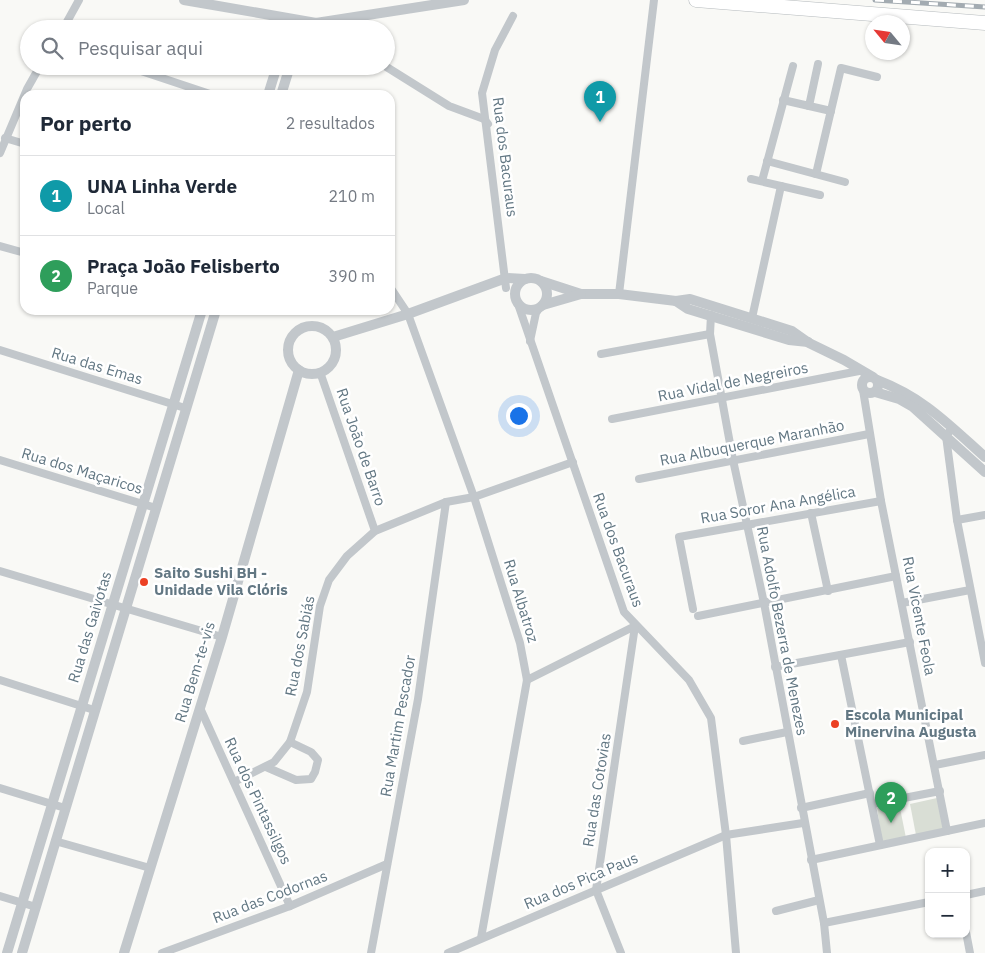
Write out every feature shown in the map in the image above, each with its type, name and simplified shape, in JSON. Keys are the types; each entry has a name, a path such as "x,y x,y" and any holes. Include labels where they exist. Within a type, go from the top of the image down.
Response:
{"highway":[{"path":"696,0 985,23"}],"street":[{"path":"67,20 79,0"},
{"path":"184,0 272,20"},
{"path":"353,20 464,0"},
{"path":"619,294 654,0"},
{"name":"Rua dos Bacuraus","path":"513,16 495,50 482,93 511,291 573,462 624,612 635,626 689,680 711,718 726,835 736,953"},
{"path":"809,106 818,64"},
{"path":"762,181 792,66"},
{"path":"816,174 841,68 877,76"},
{"path":"395,72 449,106 484,119 488,124"},
{"path":"26,90 35,75"},
{"path":"153,75 198,90"},
{"path":"270,90 274,75"},
{"path":"283,90 287,75"},
{"path":"784,100 831,111"},
{"path":"0,153 20,103"},
{"path":"5,138 20,142"},
{"path":"767,161 845,182"},
{"path":"751,178 820,194"},
{"path":"752,318 781,186"},
{"path":"0,246 20,252"},
{"path":"511,291 525,278 533,278 581,294"},
{"path":"511,291 525,278"},
{"path":"530,343 536,314 547,294 541,281"},
{"path":"333,337 408,314 496,283 511,291 527,310 581,294 619,294 676,301 690,299 792,331 875,379 904,391 933,410 949,432 983,468"},
{"name":"Rua Albatroz","path":"395,294 408,314 474,497 520,643 526,680 481,938"},
{"path":"676,301 688,309 789,340 809,342"},
{"name":"Rua das Gaivotas","path":"6,953 200,315"},
{"name":"Rua das Gaivotas","path":"22,953 214,315"},
{"name":"Rua Adolfo Bezerra de Menezes","path":"712,315 710,334 764,603 800,808 824,923 827,953"},
{"path":"304,326 317,326 326,330 333,337 336,346 334,359 328,367 320,372 309,374 299,370 292,363 288,353 290,340 304,326"},
{"path":"601,354 710,334"},
{"name":"Rua das Emas","path":"0,350 185,408"},
{"path":"858,369 868,389 899,399 913,407 985,457"},
{"name":"Rua Vidal de Negreiros","path":"612,419 722,399 858,369"},
{"name":"Rua Bem-te-vis","path":"124,953 222,637 299,370"},
{"name":"Rua João de Barro","path":"320,372 375,531"},
{"path":"867,377 875,379 878,385 868,389 867,377"},
{"name":"Rua Vicente Feola","path":"868,389 865,405 881,501 947,831"},
{"path":"949,432 957,520 985,663"},
{"name":"Rua Albuquerque Maranhão","path":"639,479 870,434"},
{"name":"Rua dos Maçaricos","path":"0,460 156,508"},
{"name":"Rua dos Sabiás","path":"234,782 274,762 290,742 307,692 320,606 329,580 347,556 375,531 446,502 474,497 573,462"},
{"name":"Rua Soror Ana Angélica","path":"693,609 679,537 881,501"},
{"name":"Rua Martim Pescador","path":"372,953 418,699 446,502"},
{"path":"811,513 828,591"},
{"path":"957,520 985,515"},
{"path":"0,571 222,637"},
{"path":"698,616 896,576"},
{"path":"902,603 970,590"},
{"path":"526,680 635,626"},
{"name":"Rua das Cotovias","path":"596,890 635,626"},
{"path":"774,667 910,642"},
{"path":"842,655 880,845"},
{"path":"0,680 94,710"},
{"name":"Rua dos Pintassilgos","path":"200,708 290,906"},
{"path":"743,741 787,732"},
{"path":"266,767 296,780 310,778 315,772 318,760 311,752 290,742"},
{"path":"935,765 985,755"},
{"path":"0,788 65,808"},
{"path":"873,804 940,791"},
{"path":"800,808 870,793"},
{"name":"Rua dos Pica Paus","path":"448,953 726,835 803,823"},
{"path":"811,860 985,823"},
{"path":"55,841 150,868"},
{"name":"Rua das Codornas","path":"162,953 290,906 387,864"},
{"path":"596,890 621,953"},
{"path":"970,894 985,891"},
{"path":"0,896 36,907"},
{"path":"776,911 819,900"},
{"path":"824,923 925,903"},
{"path":"967,938 970,953"}],"shaded area":[{"path":"937,798 944,830 916,835 910,804"},
{"path":"899,803 906,838 882,842 877,808"}],"railway":[{"path":"875,0 985,7"}],"place":[{"name":"UNA Linha Verde","path":"600,122"},
{"name":"Saito Sushi BH - Unidade Vila Clóris","path":"144,582"},
{"name":"Escola Municipal Minervina Augusta","path":"835,724"},
{"name":"Praça João Felisberto","path":"891,823"}]}
